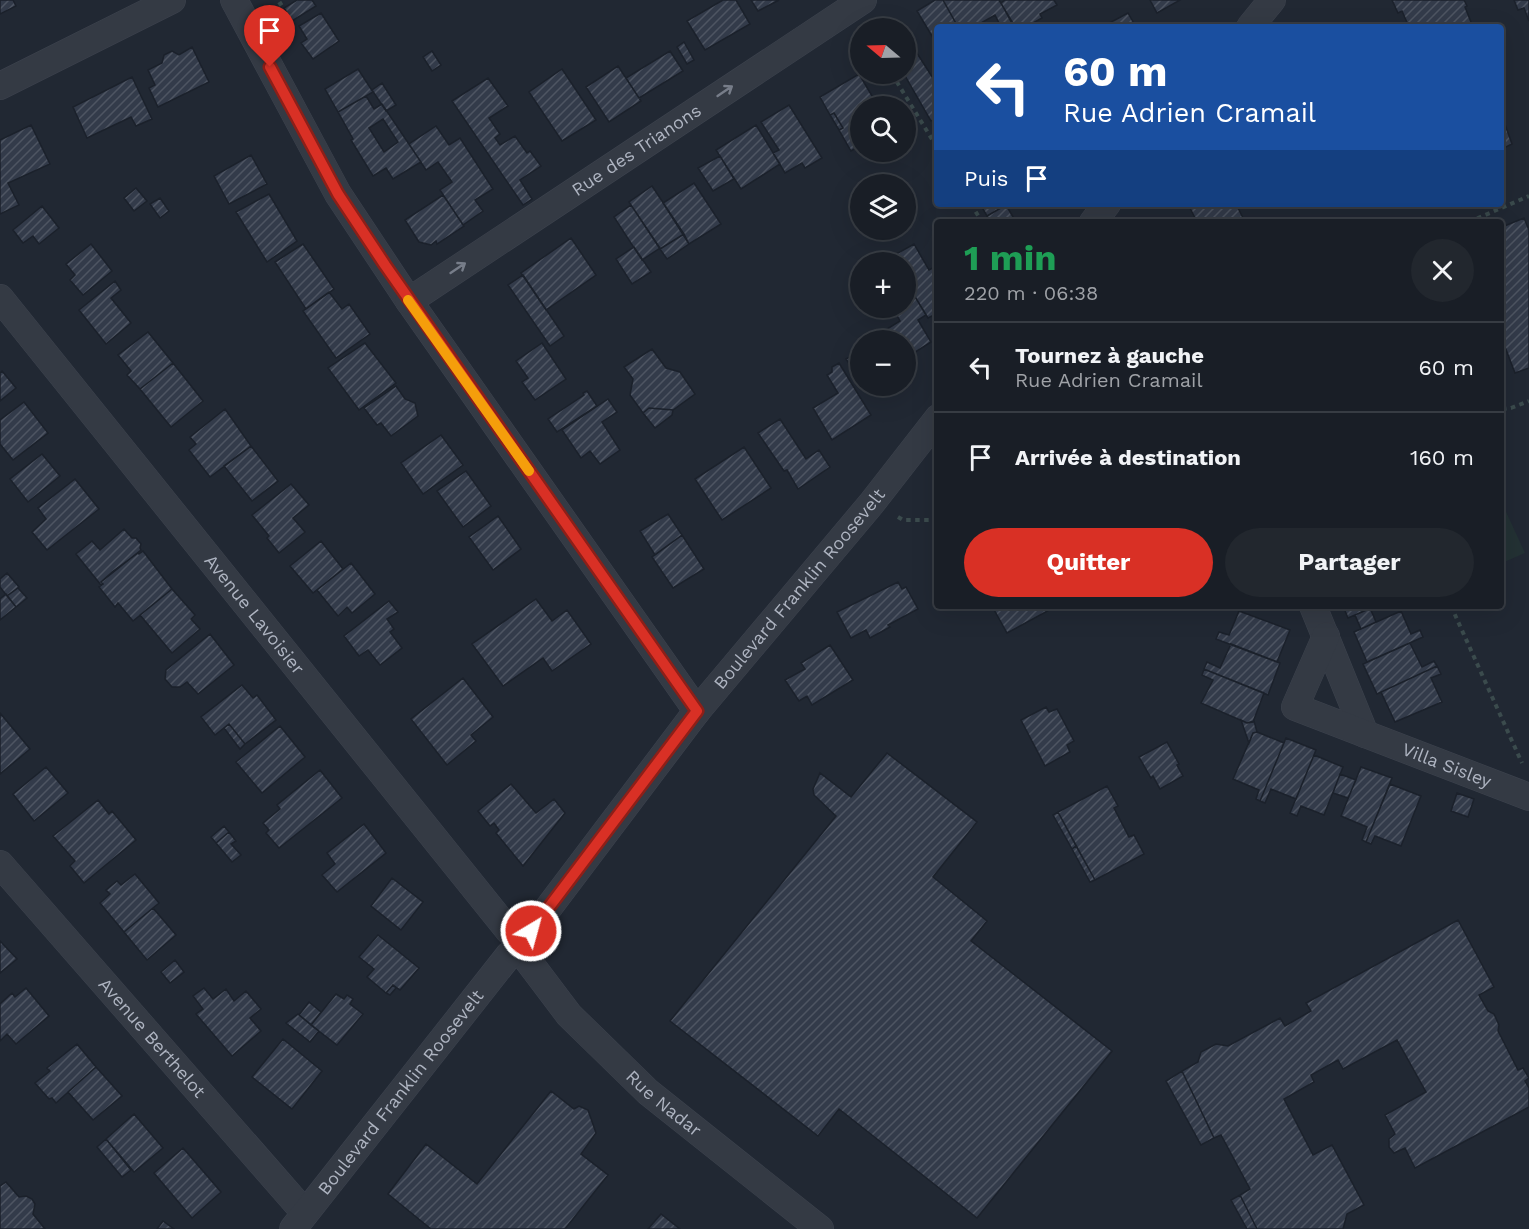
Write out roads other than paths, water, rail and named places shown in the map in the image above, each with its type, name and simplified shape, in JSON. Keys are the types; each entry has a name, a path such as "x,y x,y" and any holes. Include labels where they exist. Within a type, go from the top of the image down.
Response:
{"street":[{"path":"0,86 172,0"},
{"path":"234,0 338,194 409,301 697,711"},
{"name":"Rue des Trianons","path":"409,301 863,0"},
{"path":"1252,24 1272,0"},
{"path":"1095,219 1105,207"},
{"name":"Avenue Lavoisier","path":"0,298 519,944"},
{"name":"Boulevard Franklin Roosevelt","path":"299,1221 519,944 697,711 870,504 934,423"},
{"path":"1315,609 1365,734"},
{"name":"Villa Sisley","path":"1326,636 1295,707 1529,797"},
{"name":"Avenue Berthelot","path":"0,864 299,1221"},
{"name":"Rue Nadar","path":"519,944 569,1015 648,1092 819,1229"}]}
